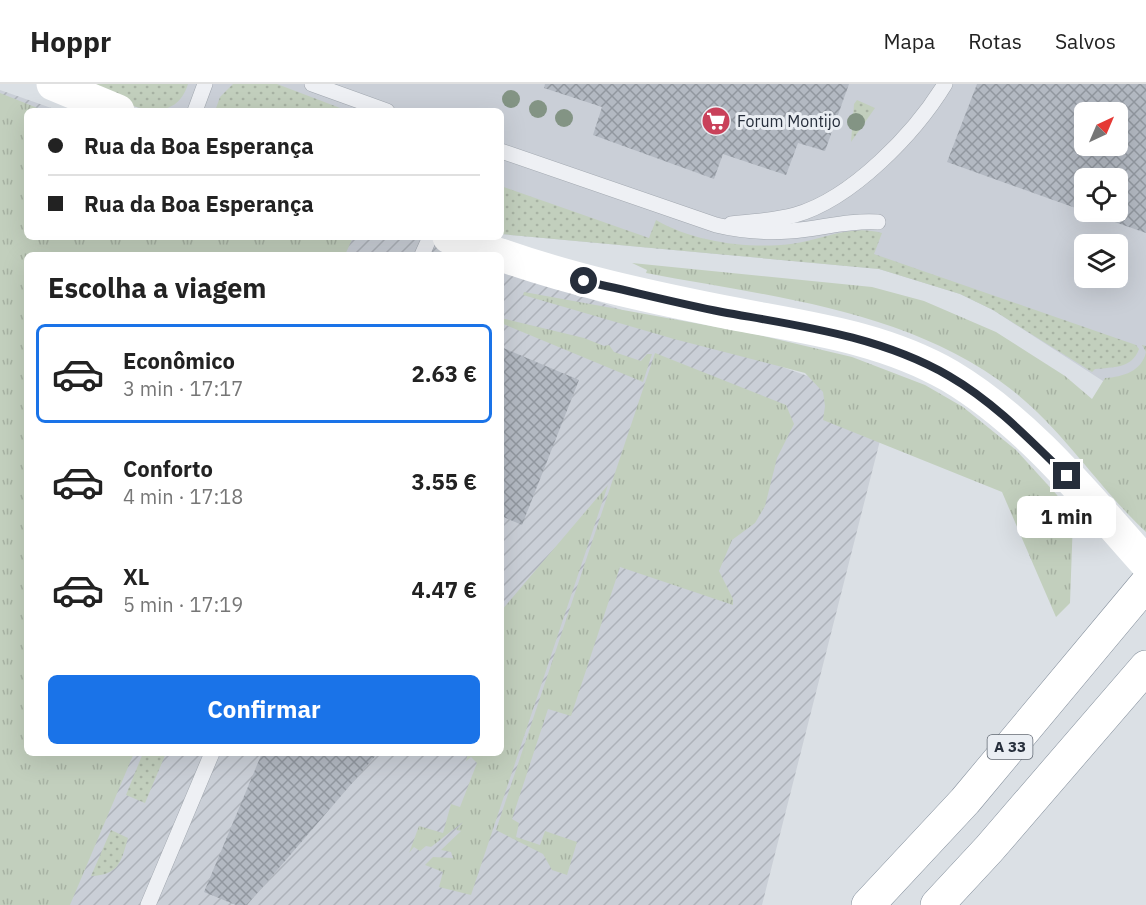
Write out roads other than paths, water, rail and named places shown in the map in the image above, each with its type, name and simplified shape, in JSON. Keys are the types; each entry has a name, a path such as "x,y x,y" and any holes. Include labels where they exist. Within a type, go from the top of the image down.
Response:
{"main road":[{"path":"53,84 111,108"},
{"path":"458,240 492,252"},
{"path":"504,256 561,276 721,311 807,326 886,347 908,356 951,377 1008,418 1082,491 1146,563"},
{"name":"A 33","path":"868,905 965,801 1146,584"},
{"path":"937,905 997,841 1146,667"}],"lane":[{"path":"196,108 205,84"},
{"path":"312,84 379,108"},
{"path":"716,225 797,215 821,205 849,188 884,157 933,104 945,84"},
{"path":"504,152 716,225 745,232 769,232 850,222 878,222"},
{"path":"148,905 211,756"}],"place":[{"name":"Forum Montijo","path":"716,121"}]}
